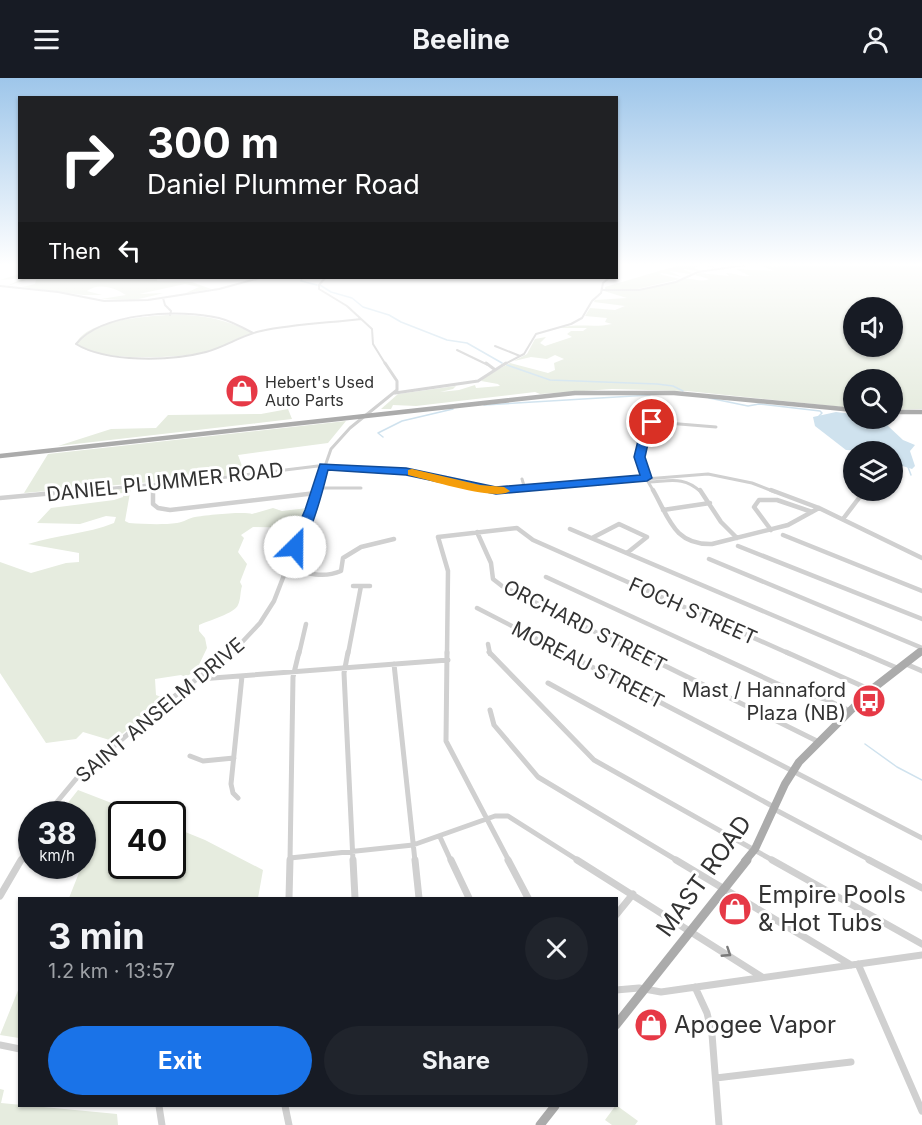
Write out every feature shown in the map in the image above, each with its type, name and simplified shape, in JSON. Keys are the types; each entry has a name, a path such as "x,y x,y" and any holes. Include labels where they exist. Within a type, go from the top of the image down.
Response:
{"main road":[{"path":"0,456 538,396 615,392 705,395 843,409"},
{"path":"903,412 922,412"},
{"name":"MAST ROAD","path":"618,1022 755,849 792,771 871,690 922,649"},
{"path":"540,1125 554,1107"}],"street":[{"path":"354,313 372,330 373,346 397,381 398,388 395,393"},
{"path":"395,393 473,382 520,356 536,334 571,324 582,318 586,313"},
{"path":"253,333 218,318 170,315 130,319 104,325 82,335 76,344 83,349 114,355 178,356 209,351 253,333 361,319"},
{"path":"495,346 520,356"},
{"path":"457,350 482,360 494,369"},
{"name":"SAINT ANSELM DRIVE","path":"57,801 91,766 150,715 233,652 264,617 274,601 324,467 337,441 395,393"},
{"path":"346,417 356,419 357,423"},
{"path":"716,427 648,423 640,452 640,465 676,532 690,542 708,545 794,523 819,508"},
{"name":"DANIEL PLUMMER ROAD","path":"0,498 324,467 412,472 491,490 648,480 692,474 720,475 752,483 819,508 922,558"},
{"path":"522,479 525,489"},
{"path":"648,480 688,481 701,492 721,522 737,538"},
{"path":"153,485 153,504 167,510 317,490 361,488"},
{"path":"771,530 754,507 754,503 759,500 777,500 812,512"},
{"path":"843,519 857,501"},
{"path":"663,510 710,503"},
{"path":"592,538 619,524 647,537 627,553"},
{"name":"FOCH STREET","path":"477,532 517,528 529,538 871,690"},
{"path":"570,529 900,666 922,671"},
{"path":"477,532 440,536 437,539 448,571 446,741 485,820 527,897"},
{"name":"ORCHARD STREET","path":"477,532 491,563 493,579 502,586 819,742"},
{"path":"783,535 922,591"},
{"path":"287,567 309,575 336,573 341,571 343,558 350,552 394,538"},
{"path":"738,546 922,619"},
{"path":"709,560 922,649"},
{"path":"546,577 782,686 825,699 850,711"},
{"path":"353,586 370,586"},
{"path":"354,897 344,668 361,586"},
{"name":"MOREAU STREET","path":"477,608 922,838"},
{"path":"289,897 293,672 306,624"},
{"path":"488,644 492,656 591,757 922,944"},
{"path":"200,679 447,660"},
{"path":"394,664 419,897"},
{"path":"238,798 231,789 242,676"},
{"path":"548,683 922,888"},
{"path":"490,710 494,725 538,777 854,965 922,1111"},
{"path":"190,756 203,760 234,758"},
{"path":"290,858 413,845 503,815 514,819 692,930 762,977"},
{"path":"440,837 469,897"},
{"path":"0,896 18,865"},
{"path":"618,913 633,894"},
{"path":"618,990 644,989 661,992 922,956"},
{"path":"694,987 710,1024 720,1125"},
{"path":"0,1045 18,1049"},
{"path":"716,1078 851,1062"},
{"path":"159,1107 162,1125"},
{"path":"285,1107 289,1125"}],"shaded area":[{"path":"587,313 843,313 843,357 903,357 903,313 922,313 922,409 903,410 903,369 843,369 843,407 687,391 612,389 540,394 535,392 416,406 393,405 391,409 381,409 398,394 456,386 440,392 475,385 476,388 500,386 481,381 510,363 548,373 555,370 554,363 564,359 555,355 547,359 531,357 514,361 527,354 535,339 546,337 540,343 545,346 572,337 567,334 571,331 583,331 587,328 559,328 612,324 605,322 607,318 585,316"},
{"path":"166,315 211,318 253,333 209,351 180,356 140,357 102,354 86,350 76,344 82,336 103,325 116,321"},
{"path":"288,409 292,419 58,446 111,429 156,428 168,415 261,414"},
{"path":"346,421 328,443 238,455 245,474 24,493 48,454"},
{"path":"131,487 125,521 129,523 171,524 207,515 252,514 273,508 282,511 308,508 301,528 253,527 241,535 244,538 238,552 247,564 240,582 242,586 238,605 227,614 199,625 199,631 205,638 207,648 196,671 185,677 181,675 155,679 156,695 166,699 113,741 83,732 76,739 46,743 0,673 0,562 31,573 66,563 79,562 79,553 28,544 104,527 114,523 116,517 106,516 80,524 37,523 51,508 114,500 123,497 124,493 67,497 29,495"},
{"path":"78,790 108,802 108,879 186,879 186,832 263,870 258,897 69,897 77,879 96,879 96,801 69,801"},
{"path":"18,990 18,1038 0,1035"},
{"path":"0,1089 4,1090 1,1103 18,1105 18,1107 117,1114 118,1125 0,1125"},
{"path":"618,1106 638,1121 635,1125 612,1125 605,1120 615,1107"}],"water":[{"path":"843,413 843,429 891,429 903,440 915,445 910,451 915,466 912,469 903,466 903,441 843,441 843,448 815,426 813,417"}],"waterway":[{"path":"382,313 447,340 467,343 502,363"},
{"path":"507,365 550,380 657,384 673,386 683,391"},
{"path":"484,405 650,395"},
{"path":"709,398 748,406 759,404 820,411 822,413 819,416"},
{"path":"383,437 378,433 402,421 453,409"},
{"path":"908,467 911,475"},
{"path":"865,744 897,767 922,780"}],"slow traffic":[{"path":"412,472 437,476 480,489 504,491"}],"place":[{"name":"Hebert's Used Auto Parts","path":"242,391"},
{"name":"Mast / Hannaford Plaza (NB)","path":"869,701"},
{"name":"Empire Pools & Hot Tubs","path":"735,909"},
{"name":"Apogee Vapor","path":"651,1025"}],"route":[{"path":"295,547 324,467 406,471 437,476 476,488 496,491 647,478 640,465 639,457 647,424 652,422"}]}
